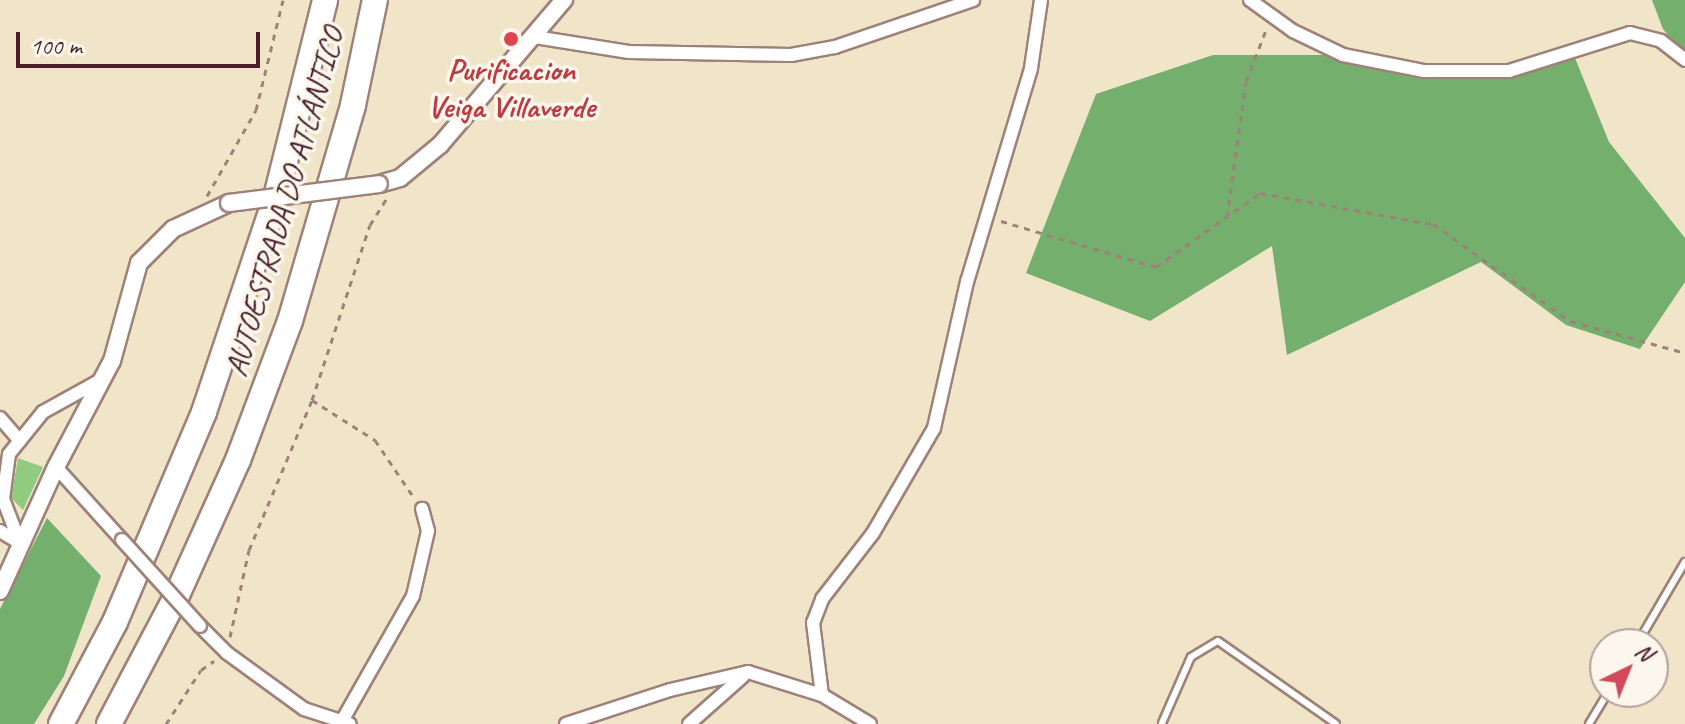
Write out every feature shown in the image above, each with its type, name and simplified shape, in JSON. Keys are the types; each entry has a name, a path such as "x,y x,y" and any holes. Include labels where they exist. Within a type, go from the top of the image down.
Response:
{"highway":[{"name":"AUTOESTRADA DO ATLÁNTICO","path":"61,724 115,622 204,412 276,197 325,0"},
{"name":"AUTOESTRADA DO ATLÁNTICO","path":"109,724 220,501 290,321 353,105 375,0"}],"street":[{"path":"0,591 56,467 103,380 139,263 159,239 197,214 229,203 379,184 400,178 440,145 564,0"},
{"path":"535,37 629,52 791,55 835,47 973,0"},
{"path":"822,695 813,623 822,599 873,533 934,428 967,282 1031,68 1041,0"},
{"path":"1250,0 1343,55 1424,71 1509,71 1630,33 1661,41 1685,60"},
{"path":"20,543 3,499 4,454 20,441 43,412 103,380"},
{"path":"0,418 20,441"},
{"path":"56,467 227,653 304,709 346,723 413,596 428,531 422,509"},
{"path":"0,531 20,543"},
{"path":"689,724 748,672"},
{"path":"566,724 670,690 748,672 822,695 870,724"}],"lane":[{"path":"1646,628 1685,562"},
{"path":"1162,723 1191,657 1218,641 1336,724"}],"path":[{"path":"197,214 256,110 283,0"},
{"path":"1227,217 1246,82 1271,15"},
{"path":"166,724 201,670 227,653 249,550 312,400 370,225 400,178"},
{"path":"987,217 1156,267 1260,193 1433,224 1570,321 1685,353"},
{"path":"312,400 375,440 422,509"}],"green space":[{"path":"1652,0 1685,0 1685,57 1663,29"},
{"path":"1573,53 1609,142 1685,238 1685,282 1640,349 1566,325 1481,262 1287,355 1272,246 1150,321 1026,273 1096,94 1213,55 1343,55 1424,71 1509,71"},
{"path":"18,458 43,467 23,510 11,498"},
{"path":"47,518 101,576 64,676 34,724 0,724 0,609"}],"place":[{"name":"Purificacion Veiga Villaverde","path":"511,39"}]}
